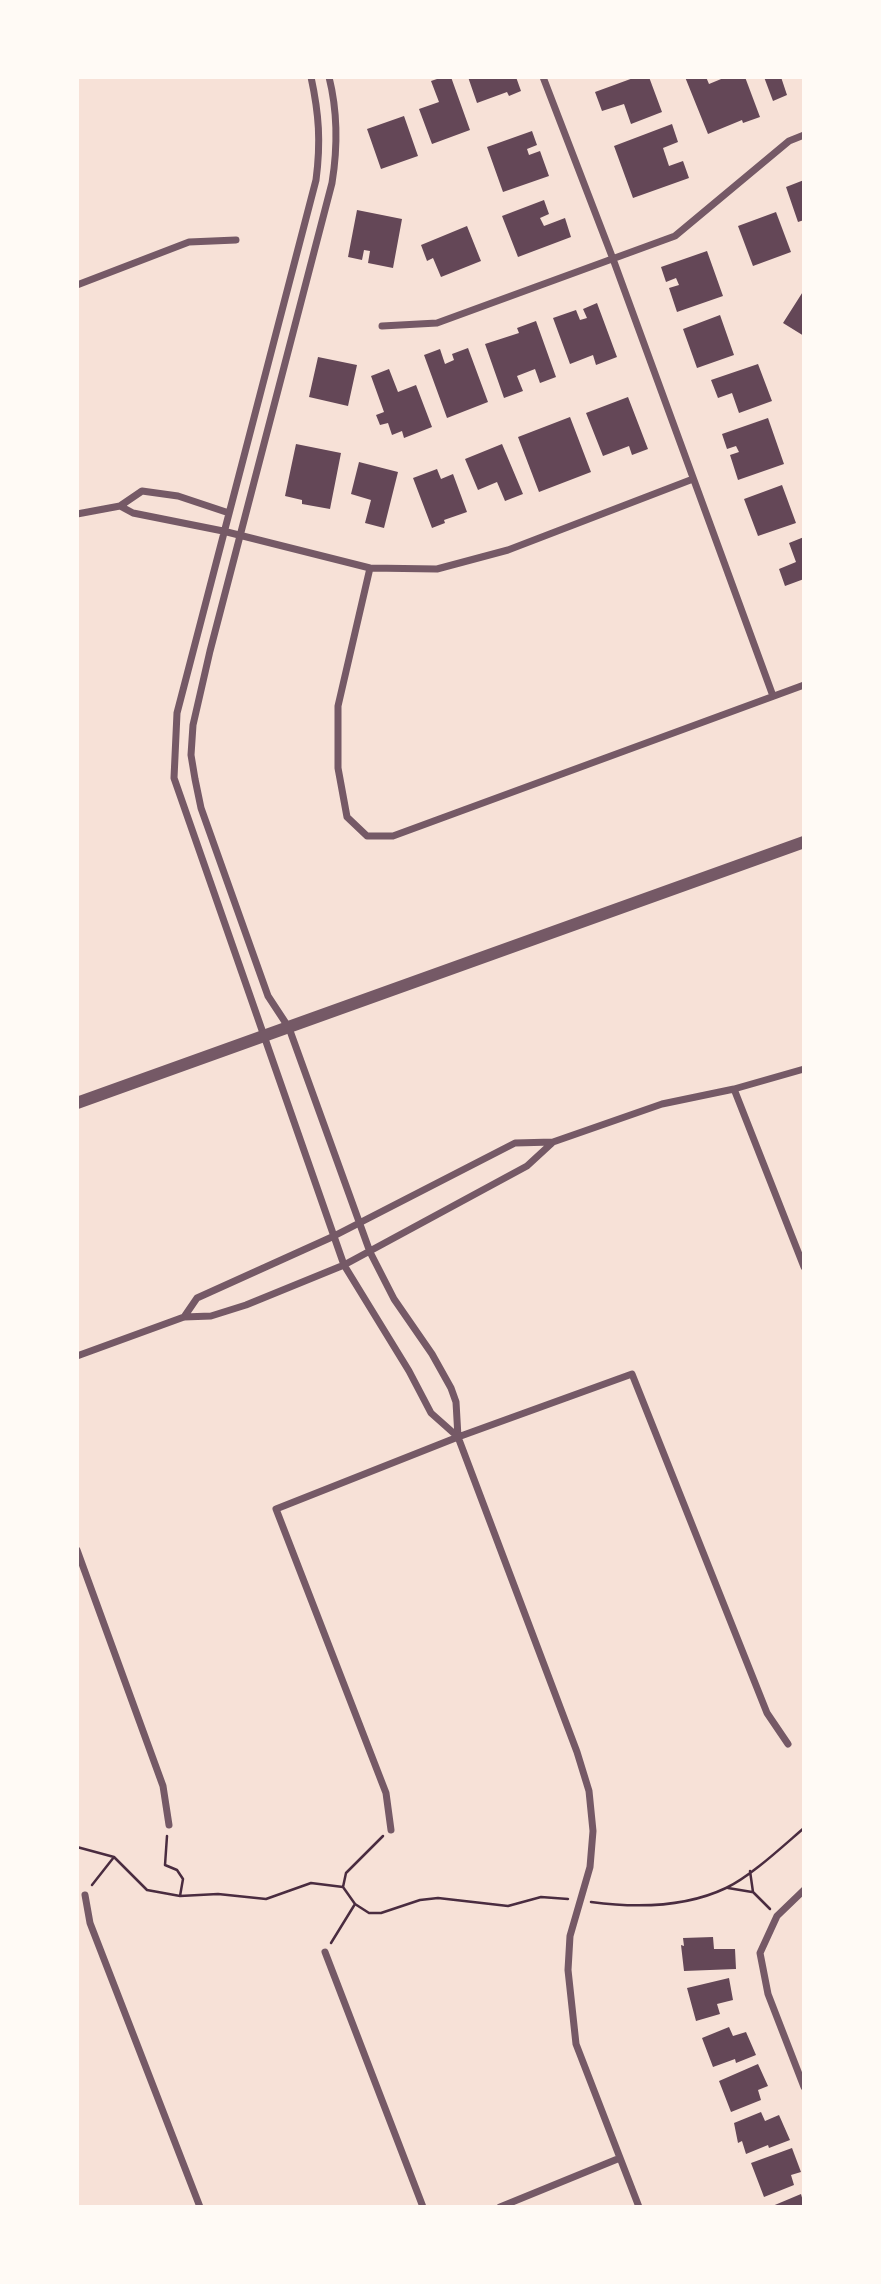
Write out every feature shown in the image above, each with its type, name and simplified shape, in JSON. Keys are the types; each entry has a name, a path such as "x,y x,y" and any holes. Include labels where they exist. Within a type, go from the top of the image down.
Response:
{"street":[{"path":"311,77 319,111 320,152 316,180 177,713 174,778 332,1237 344,1265 410,1371 431,1413 458,1437"},
{"path":"329,77 337,123 337,150 332,183 193,725 191,755 201,808 268,996 289,1028 370,1252 394,1298 432,1354 451,1388 456,1402 458,1437 577,1752 589,1791 593,1831 590,1867 570,1936 568,1970 576,2044 639,2207"},
{"path":"543,77 613,259 773,696"},
{"path":"382,326 437,323 675,236 789,141 804,135"},
{"path":"77,285 189,242 236,240"},
{"path":"120,506 133,513 223,531 370,568 437,569 508,550 693,479"},
{"path":"77,514 120,506 142,491 178,496 229,513"},
{"path":"370,568 338,706 338,768 347,817 367,836 393,836 804,685"},
{"path":"77,1103 804,842"},
{"path":"184,1317 197,1298 332,1237 515,1143 553,1142 663,1104 734,1089 804,1069"},
{"path":"734,1089 804,1267"},
{"path":"77,1356 184,1317 211,1317 344,1265 527,1166 553,1142"},
{"path":"391,1830 386,1793 276,1509 458,1437 632,1374 767,1713 788,1744"},
{"path":"77,1550 163,1786 169,1825"},
{"path":"804,1890 777,1916 760,1953 768,1994 804,2087"},
{"path":"85,1895 90,1923 200,2207"},
{"path":"325,1952 423,2207"},
{"path":"500,2207 620,2158"}],"path":[{"path":"169,1825 165,1866 177,1870 183,1879 180,1896"},
{"path":"391,1830 346,1873 343,1887 355,1904 369,1913 381,1913 420,1900 438,1898 508,1906 541,1897 618,1906 666,1905 696,1899 728,1888 804,1828"},
{"path":"77,1847 114,1857 147,1890 180,1896 218,1894 265,1899 311,1883 343,1887"},
{"path":"85,1895 114,1857"},
{"path":"750,1871 754,1892 777,1916"},
{"path":"728,1888 754,1892"},
{"path":"325,1952 355,1904"}],"building":[{"path":"451,77 470,130 432,144 419,109 439,102 431,81"},
{"path":"468,77 516,77 521,91 509,96 507,92 477,103"},
{"path":"636,77 649,77 662,112 631,124 624,104 602,111 595,92"},
{"path":"685,77 706,77 709,84 726,77 745,77 760,117 743,123 742,120 708,134"},
{"path":"764,77 781,77 787,95 773,101"},
{"path":"404,116 418,156 381,169 367,129"},
{"path":"672,124 678,142 663,148 669,166 683,161 689,178 633,198 614,146"},
{"path":"532,131 537,145 527,149 529,155 540,151 549,176 503,192 487,147"},
{"path":"804,180 804,220 798,222 786,187"},
{"path":"544,200 549,214 540,218 544,226 565,218 571,237 518,257 502,216"},
{"path":"357,210 402,219 393,268 368,263 370,251 364,250 362,260 348,257"},
{"path":"776,212 791,252 753,266 738,226"},
{"path":"467,226 481,261 441,277 433,258 427,261 421,245"},
{"path":"707,251 723,296 677,312 669,288 679,285 676,278 666,282 661,267"},
{"path":"804,290 804,336 783,323"},
{"path":"597,303 617,357 596,365 593,355 570,364 553,318 576,310 580,320 587,318 583,309"},
{"path":"720,315 734,355 697,368 683,329"},
{"path":"536,321 556,377 540,383 535,369 517,376 523,391 504,398 485,344 519,333 517,328"},
{"path":"468,348 488,402 447,418 424,355 440,349 445,364 454,360 452,354"},
{"path":"318,357 357,365 348,406 309,397"},
{"path":"758,364 772,401 739,413 732,393 718,398 711,380"},
{"path":"389,369 398,392 416,385 432,427 404,438 402,431 392,435 388,423 380,425 376,415 384,412 371,376"},
{"path":"628,397 648,449 632,455 629,446 603,456 586,413"},
{"path":"570,417 591,472 539,492 518,437"},
{"path":"768,418 784,464 738,480 730,455 739,452 736,446 727,449 722,434"},
{"path":"296,444 341,453 330,509 302,504 302,500 285,496"},
{"path":"502,444 523,494 505,501 497,482 478,490 465,459"},
{"path":"359,462 398,472 384,528 365,523 371,500 351,494"},
{"path":"437,469 441,479 453,474 467,512 444,520 445,523 432,528 413,478"},
{"path":"782,485 796,523 758,536 744,499"},
{"path":"804,537 804,579 785,586 779,569 796,562 789,543"},
{"path":"713,1937 714,1949 735,1949 736,1969 684,1971 681,1945 684,1946 683,1938"},
{"path":"729,1978 733,2000 717,2004 720,2014 696,2021 687,1988"},
{"path":"729,2027 733,2036 746,2032 756,2055 736,2063 735,2059 713,2067 702,2038"},
{"path":"758,2064 768,2086 758,2090 761,2100 731,2112 719,2081"},
{"path":"761,2112 765,2121 779,2115 790,2140 746,2154 742,2141 738,2143 734,2123"},
{"path":"792,2148 801,2172 791,2175 794,2185 764,2197 751,2163"},
{"path":"801,2194 804,2205 770,2207"}]}
